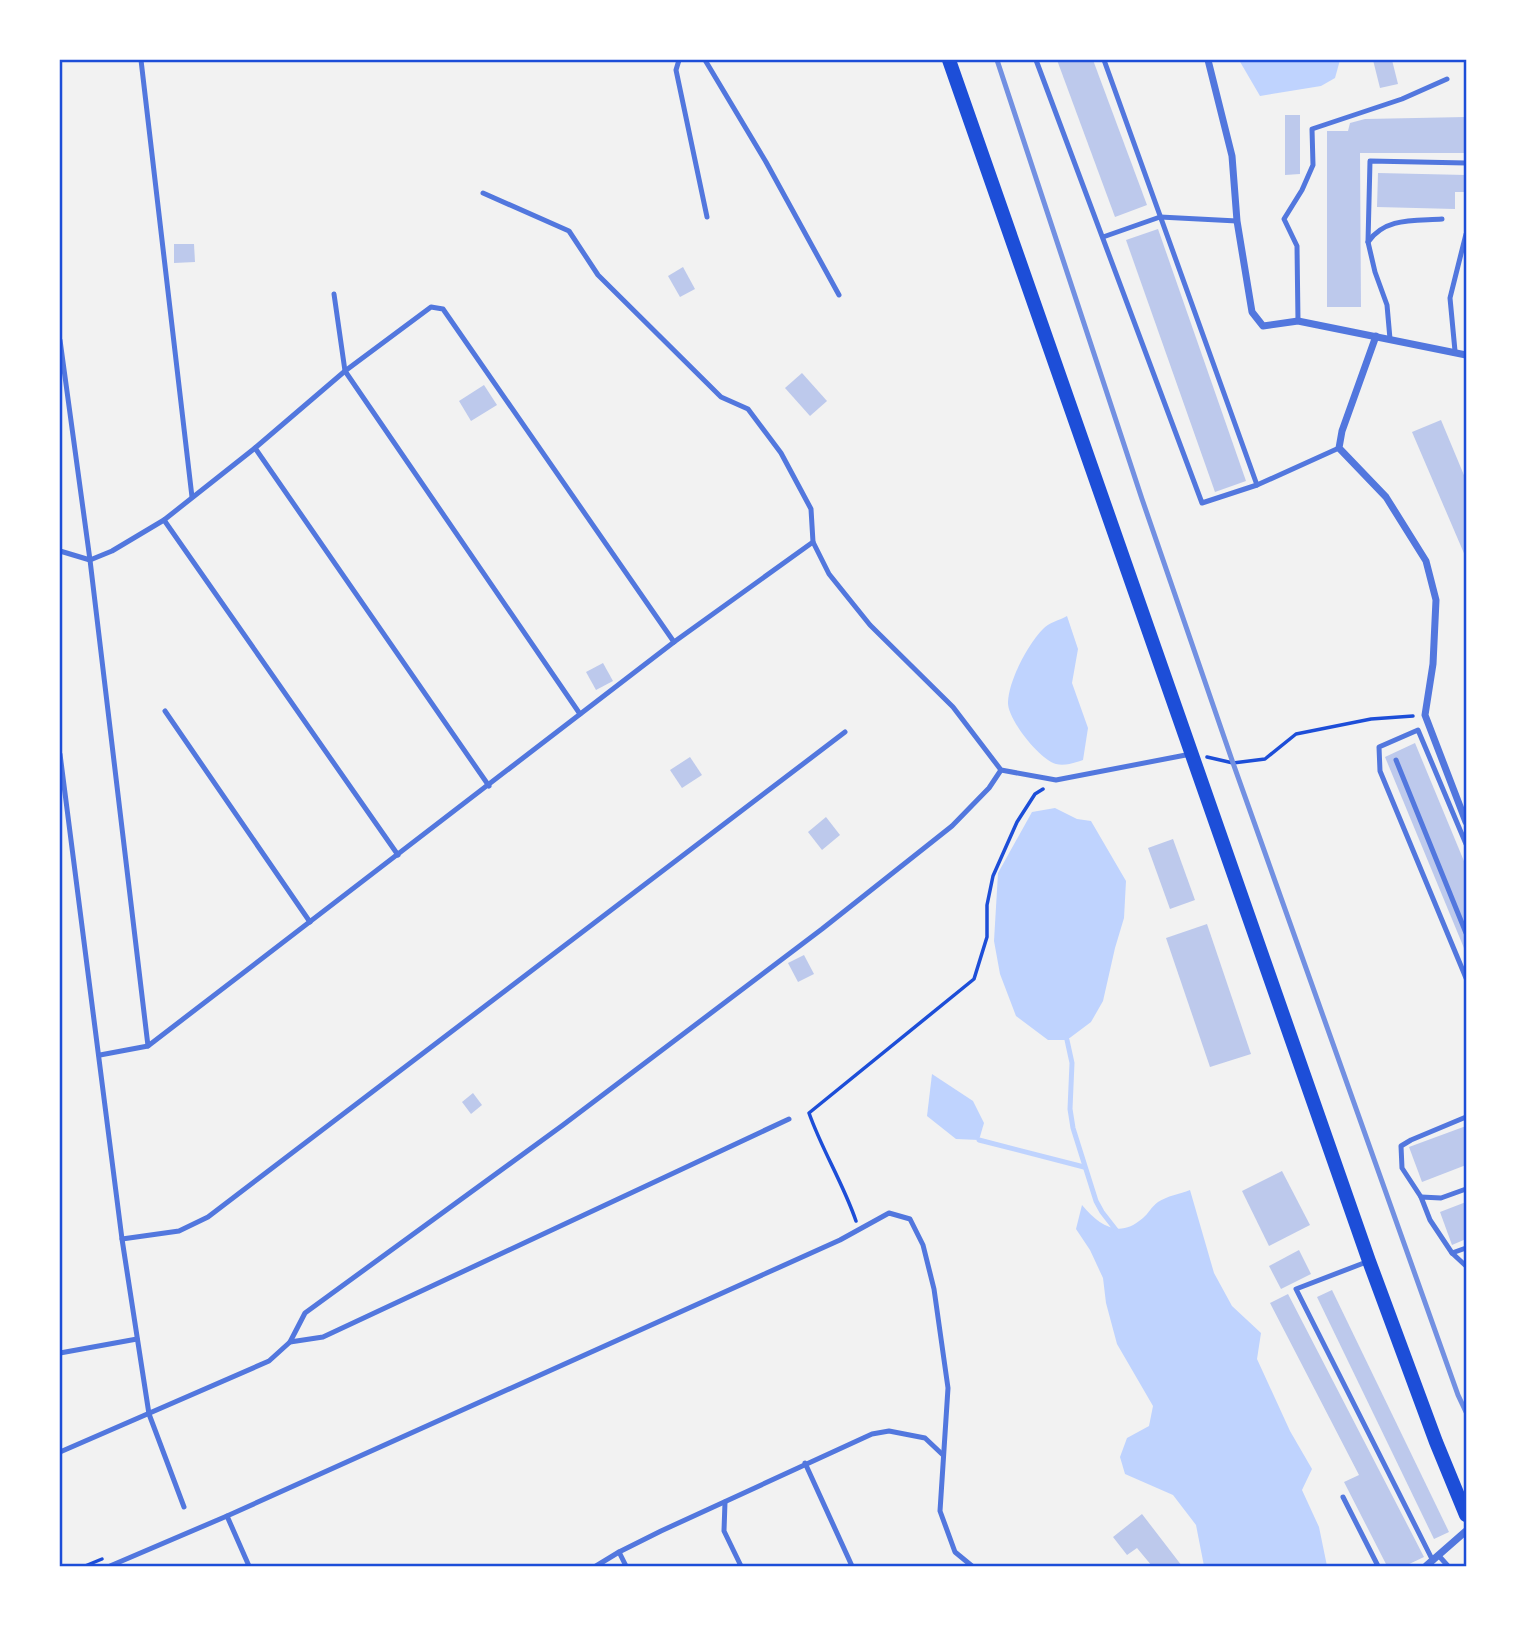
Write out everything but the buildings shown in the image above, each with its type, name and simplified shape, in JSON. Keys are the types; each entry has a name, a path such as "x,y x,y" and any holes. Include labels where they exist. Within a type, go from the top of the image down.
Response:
{"main road":[{"path":"949,60 1369,1261 1436,1442 1466,1514"}],"street":[{"path":"1209,60 1232,156 1237,221 1252,312 1263,326 1298,321 1466,355"},
{"path":"1376,337 1342,431 1339,448 1386,497 1426,561 1436,600 1433,664 1425,715 1466,822"},
{"path":"1433,1561 1466,1531"}],"lane":[{"path":"141,60 192,497"},
{"path":"679,60 676,70 707,217"},
{"path":"705,60 766,162 839,295"},
{"path":"1036,60 1202,503 1257,485 1339,448"},
{"path":"1104,60 1257,485"},
{"path":"1298,321 1297,246 1284,219 1302,190 1313,165 1312,129 1402,99 1447,79"},
{"path":"1390,339 1387,305 1368,242 1370,161 1466,163"},
{"path":"483,193 569,231 598,275 721,397 748,409 781,453 811,509 813,542 829,574 870,625 953,708 1001,771 1056,780 1191,754"},
{"path":"1102,237 1160,217 1237,221"},
{"path":"1368,242 1376,231 1393,222 1442,219"},
{"path":"1455,351 1450,298 1466,234"},
{"path":"334,294 345,371 580,714"},
{"path":"60,551 90,561 164,520 255,448 345,371 431,307 443,309 674,642"},
{"path":"60,340 90,561 148,1046"},
{"path":"255,448 489,786"},
{"path":"164,520 398,855"},
{"path":"100,1055 148,1046 674,642 813,542"},
{"path":"164,711 310,922"},
{"path":"1466,844 1418,730 1378,747 1380,771 1466,978"},
{"path":"122,1239 179,1231 208,1217 845,732"},
{"path":"60,754 122,1239 149,1414 184,1507"},
{"path":"1396,760 1466,930"},
{"path":"60,1452 269,1361 290,1342 305,1313 573,1117 844,912 952,826 989,788 1001,771"},
{"path":"1466,1117 1401,1146 1402,1168 1421,1197 1430,1220 1452,1253 1466,1266"},
{"path":"290,1342 323,1337 789,1119"},
{"path":"1421,1197 1441,1198 1466,1189"},
{"path":"110,1566 228,1517 840,1240 889,1213 910,1219 923,1245 934,1289 948,1388 940,1511 955,1552 972,1566"},
{"path":"1452,1253 1466,1248"},
{"path":"1369,1261 1296,1289 1433,1561 1448,1566"},
{"path":"60,1353 138,1339"},
{"path":"596,1566 619,1552 805,1463 872,1434 889,1431 925,1438 943,1455"},
{"path":"805,1463 852,1566"},
{"path":"1343,1497 1378,1566"},
{"path":"725,1502 724,1531 741,1566"},
{"path":"228,1517 249,1566"},
{"path":"619,1552 626,1566"}],"path":[{"path":"1191,754 1233,763 1265,759 1296,734 1371,719 1425,715"},
{"path":"856,1221 846,1190 818,1139 809,1113 974,979 987,937 987,905 993,876 1017,822 1035,794 1056,780"},
{"path":"85,1566 109,1555"}],"water":[{"path":"1239,60 1340,60 1335,78 1321,86 1260,96"},
{"path":"1067,616 1078,649 1072,683 1088,728 1083,760 1059,765 1049,761 1026,738 1013,718 1008,702 1016,673 1031,644 1045,627"},
{"path":"1055,808 1077,819 1091,821 1126,881 1124,918 1103,1001 1091,1022 1067,1040 1048,1040 1016,1016 1000,974 994,941 998,873 1032,812"},
{"path":"932,1074 973,1101 984,1123 979,1140 956,1139 927,1116"},
{"path":"1190,1190 1214,1273 1232,1306 1261,1333 1257,1359 1290,1431 1312,1469 1302,1490 1319,1527 1327,1566 1204,1566 1196,1525 1173,1495 1125,1474 1120,1457 1127,1438 1149,1426 1153,1406 1117,1344 1106,1303 1103,1278 1090,1250 1076,1229 1082,1205 1103,1224 1118,1229 1126,1228 1143,1218 1158,1202"}],"waterway":[{"path":"1067,1040 1072,1063 1070,1109 1073,1128 1096,1201 1116,1230"},
{"path":"979,1140 1084,1167"}],"railway":[{"path":"997,60 1142,499 1233,763 1466,1412"}]}
